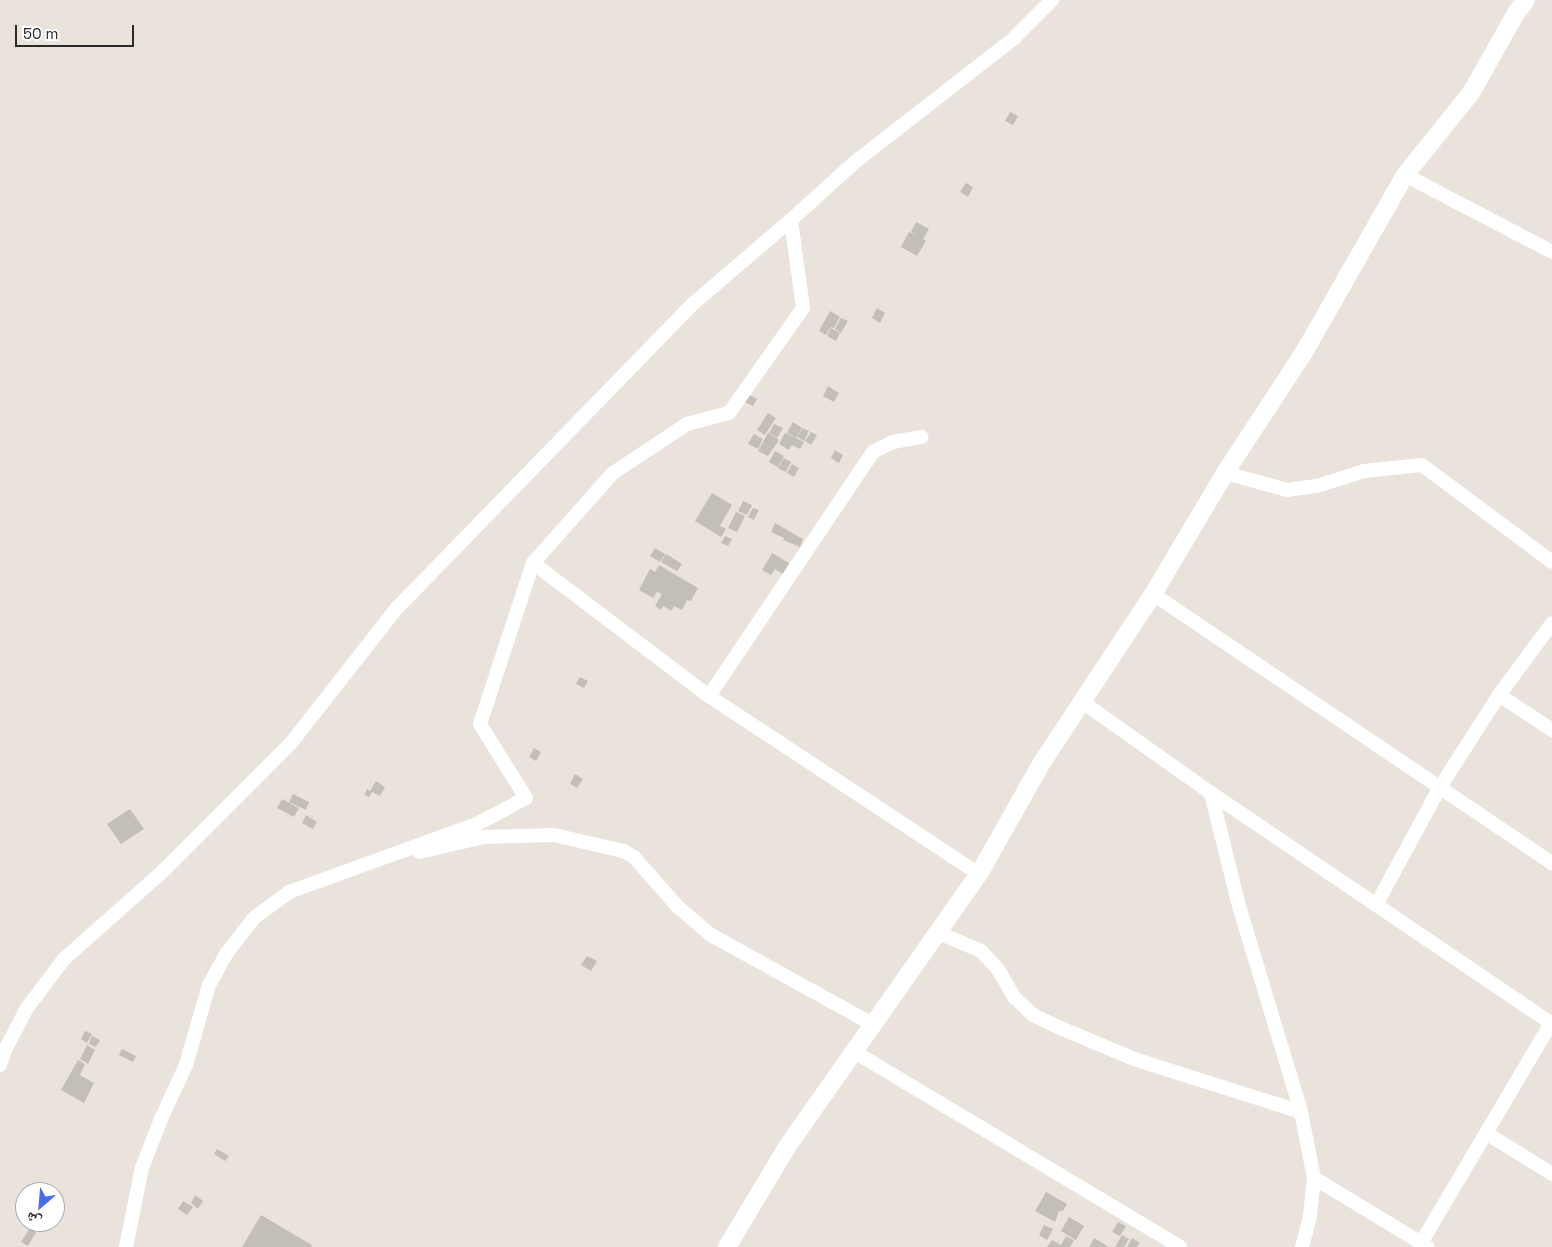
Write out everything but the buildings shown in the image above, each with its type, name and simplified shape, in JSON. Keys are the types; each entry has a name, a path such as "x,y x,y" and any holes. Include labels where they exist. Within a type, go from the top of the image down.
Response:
{"street":[{"path":"0,1065 5,1050 27,1008 64,959 161,873 291,743 397,608 687,310 855,162 1014,38 1052,0"},
{"path":"727,1247 789,1144 852,1051 939,933 979,874 1041,764 1153,594 1225,473 1303,354 1405,175 1471,92 1511,20 1526,0"},
{"path":"1405,175 1550,248"},
{"path":"126,1247 142,1168 161,1119 186,1065 209,985 226,954 254,918 289,892 328,877 371,864 477,824 526,798 480,724 533,563 613,473 687,424 729,413 803,308 791,220"},
{"path":"709,696 873,452 893,442 922,437"},
{"path":"1225,473 1287,490 1317,486 1364,471 1422,465 1552,562"},
{"path":"533,563 709,696 979,874"},
{"path":"1153,594 1552,864"},
{"path":"1376,905 1440,787 1499,695 1552,623"},
{"path":"1499,695 1552,730"},
{"path":"1081,701 1211,793 1551,1024 1486,1133 1424,1245 1314,1178"},
{"path":"1211,793 1238,906 1301,1112 1314,1178 1310,1217 1302,1247"},
{"path":"371,864 484,838 554,835 624,851 634,857 678,907 710,935 872,1024"},
{"path":"939,933 981,951 998,969 1015,998 1033,1015 1134,1059 1301,1112"},
{"path":"852,1051 1180,1247"},
{"path":"1486,1133 1552,1174"}]}
